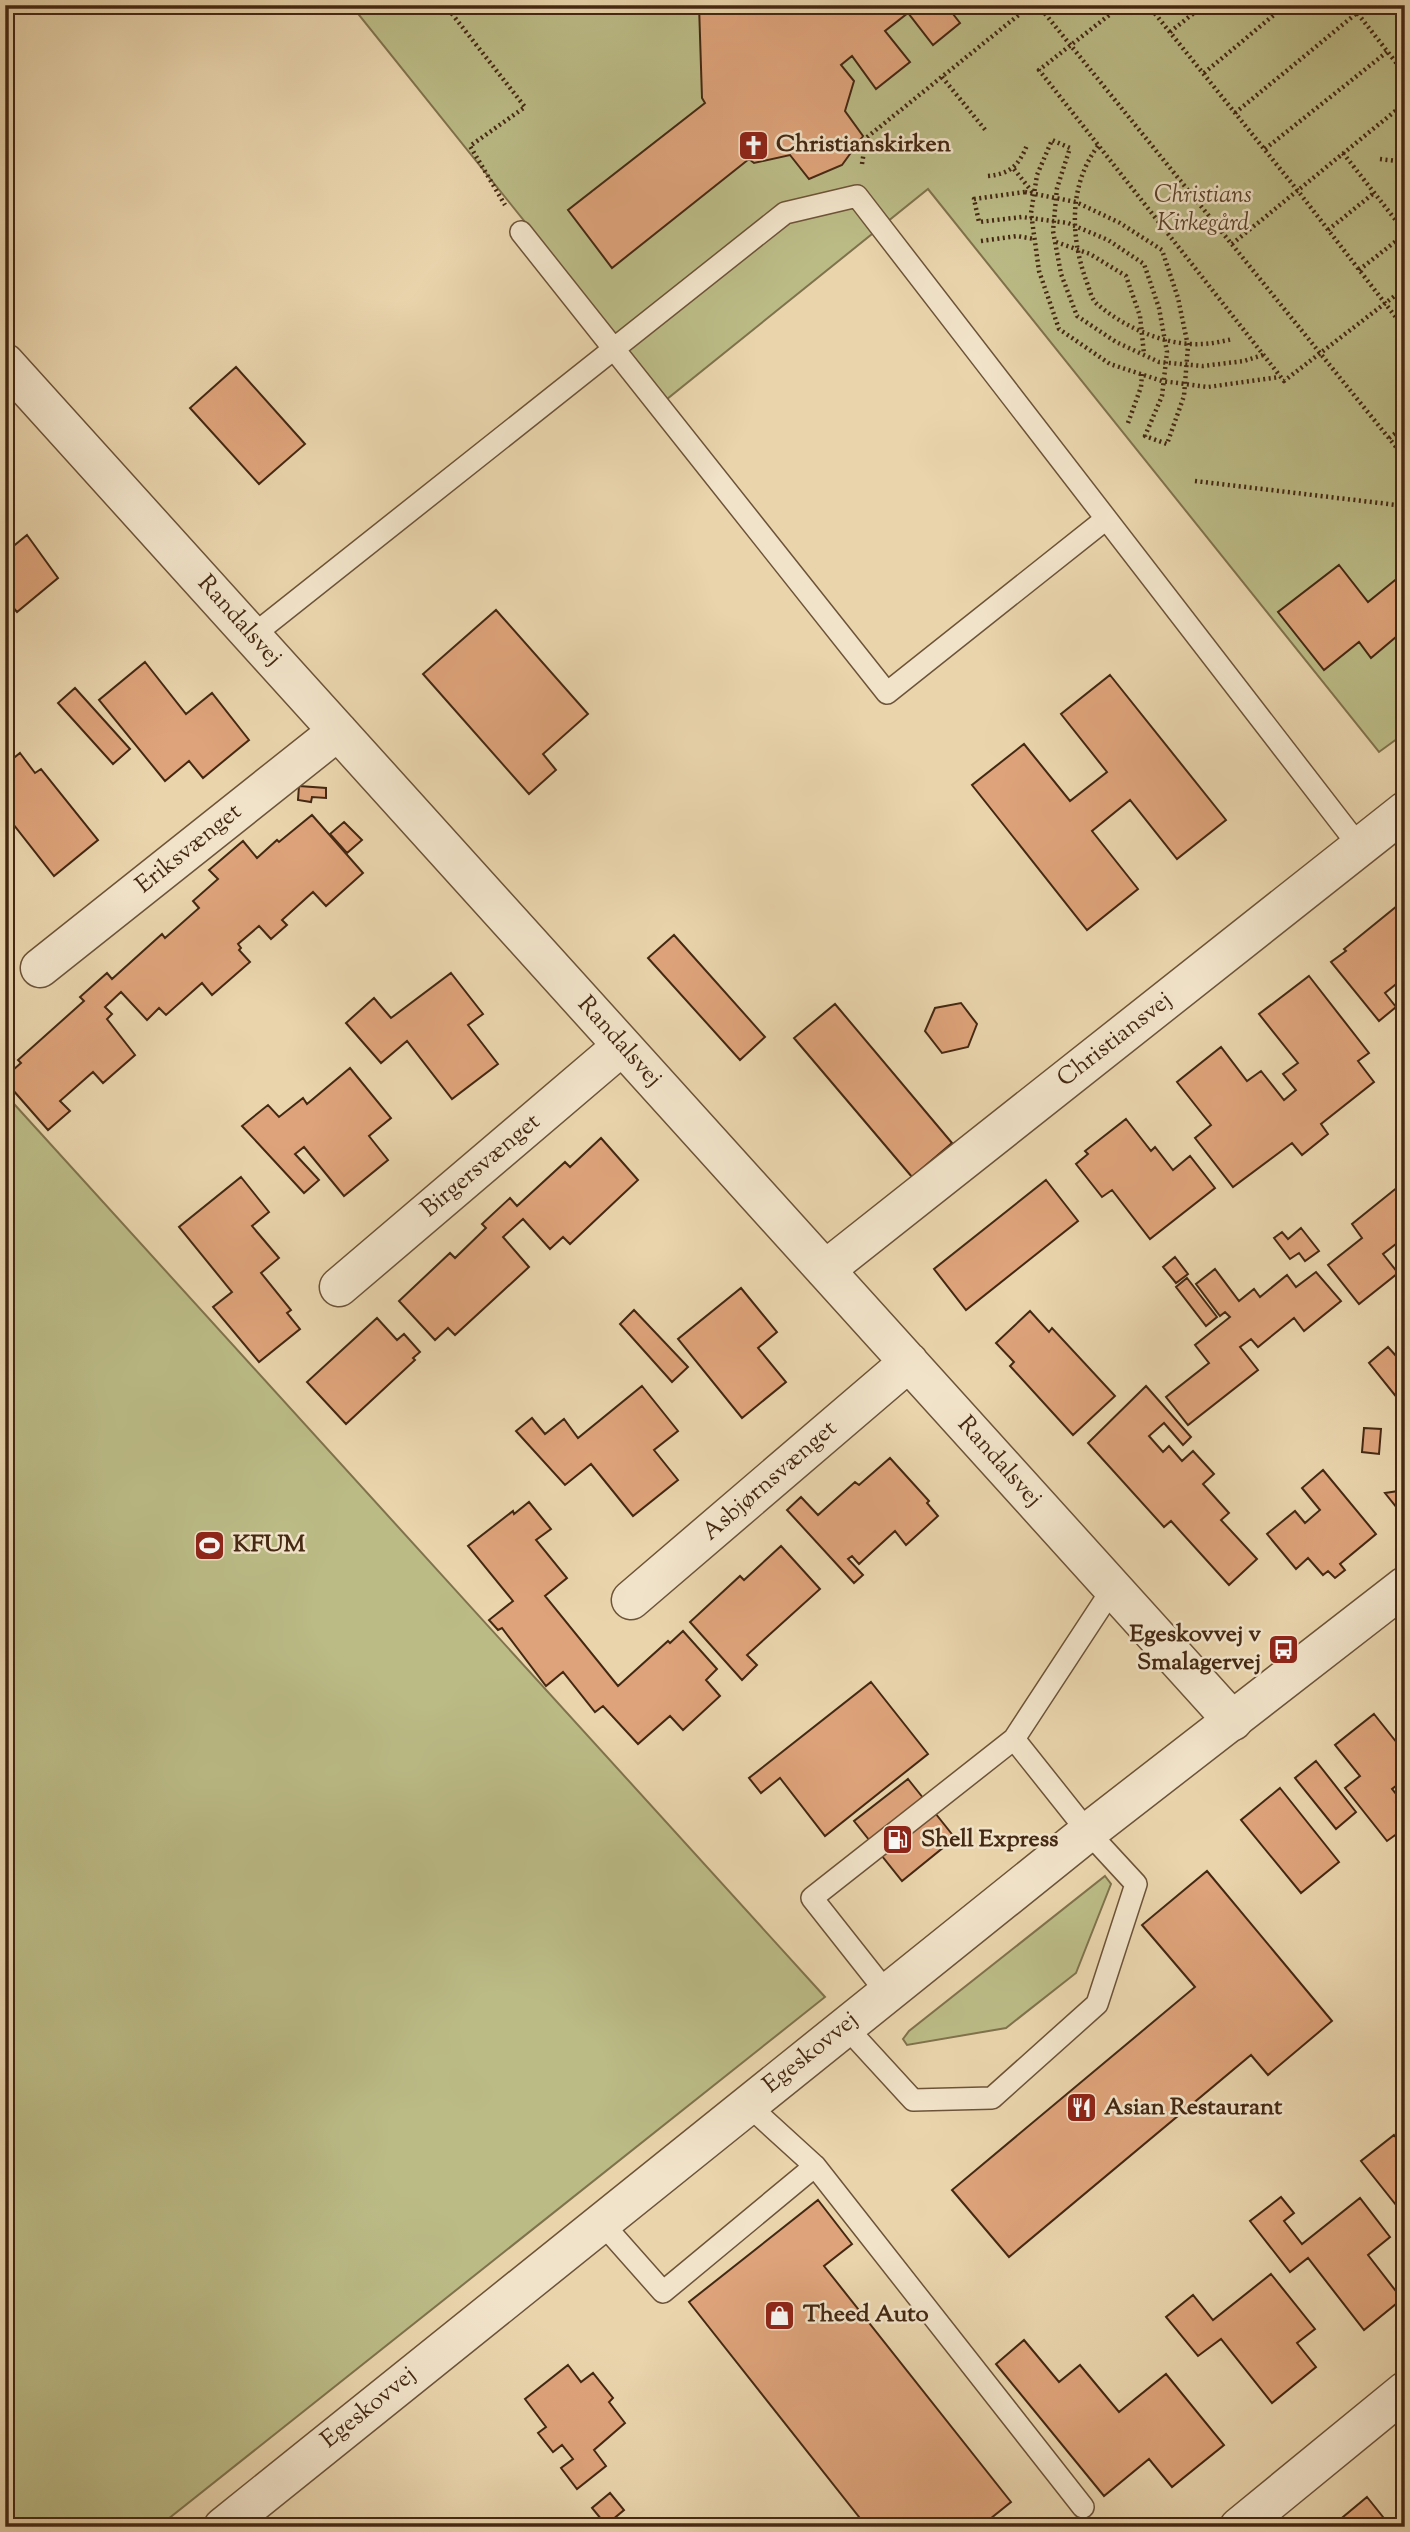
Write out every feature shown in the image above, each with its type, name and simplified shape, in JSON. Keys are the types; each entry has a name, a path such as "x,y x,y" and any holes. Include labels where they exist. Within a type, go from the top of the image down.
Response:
{"street":[{"name":"Randalsvej","path":"5,363 1233,1720"},
{"name":"Eriksvænget","path":"40,968 338,731"},
{"name":"Christiansvej","path":"825,1270 1405,811"},
{"name":"Birgersvænget","path":"339,1287 622,1046"},
{"name":"Asbjørnsvænget","path":"631,1600 909,1362"},
{"name":"Egeskovvej","path":"223,2527 1088,1832 1405,1586"},
{"path":"1238,2527 1405,2391"}],"lane":[{"path":"252,636 785,213 857,196 1359,846"},
{"path":"521,232 887,692 1106,519"},
{"path":"887,1993 812,1898 1014,1739 1114,1588"},
{"path":"845,2026 913,2100 992,2098 1097,2004 1136,1884 1088,1832 1014,1739"},
{"path":"747,2104 815,2166 1083,2507"},
{"path":"601,2222 663,2292 815,2166"}],"path":[{"path":"445,5 525,107 470,146 521,232"},
{"path":"857,196 866,138 1031,5"},
{"path":"1038,5 1405,458"},
{"path":"1122,5 1039,71 1280,377 1284,381 1405,288"},
{"path":"1148,5 1265,149 1405,329"},
{"path":"1170,32 1204,5"},
{"path":"1204,74 1286,5"},
{"path":"1351,5 1405,74"},
{"path":"1235,113 1357,13"},
{"path":"1265,149 1387,52"},
{"path":"942,77 987,132"},
{"path":"1232,244 1405,103"},
{"path":"1263,355 1217,365 1159,362 1116,342 1077,316 1061,274 1054,221 1056,198 1070,148 1052,140 1037,175 1031,218 1039,271 1059,328 1110,363 1164,382 1208,387 1280,377"},
{"path":"988,176 1014,169 1027,145"},
{"path":"1098,146 1090,157 1077,190 1074,226 1081,265 1094,302 1141,330 1166,341 1200,344 1233,339"},
{"path":"1343,153 1405,233 1359,270"},
{"path":"1380,159 1405,162"},
{"path":"1014,169 1034,194"},
{"path":"1025,192 1056,198 1076,202 1120,223 1161,250 1178,298 1188,343 1185,396 1167,444 1145,436 1162,396 1166,341 1159,308 1144,264 1108,240 1074,226 1022,217 979,222 974,199 1025,192"},
{"path":"1328,230 1374,193"},
{"path":"981,241 1017,236 1034,239"},
{"path":"1055,242 1090,254 1126,275 1140,316 1144,354"},
{"path":"1128,423 1141,387 1142,374"},
{"path":"1389,438 1405,426"},
{"path":"1195,481 1405,506"}],"green space":[{"name":"Christians Kirkegård","path":"351,5 1405,5 1405,733 1379,752 928,189 667,399"},
{"name":"KFUM","path":"5,1094 825,1997 158,2527 5,2527"},
{"path":"1105,1876 1111,1884 1076,1973 1006,2028 907,2045 903,2039 909,2031"}],"building":[{"name":"Christianskirken","path":"699,5 802,13 796,5 946,5 960,23 933,45 908,13 885,31 910,62 876,89 852,56 841,65 854,81 845,111 863,136 842,165 809,179 790,155 754,163 749,159 612,268 568,210 705,103 702,98"},
{"path":"236,367 305,444 259,484 190,408"},
{"path":"27,535 58,578 17,612 5,598 5,553"},
{"path":"1339,565 1368,602 1405,572 1405,639 1401,643 1396,637 1371,658 1359,642 1324,670 1278,612"},
{"path":"496,610 588,714 543,754 556,770 529,794 423,674"},
{"path":"145,662 186,714 212,693 249,740 203,778 189,761 165,781 99,700"},
{"path":"1110,675 1226,820 1177,859 1130,800 1092,831 1138,889 1087,930 972,785 1024,744 1070,801 1107,772 1061,714"},
{"path":"75,688 130,749 113,764 58,703"},
{"path":"20,753 35,773 41,769 98,840 54,876 13,824 5,831 5,765"},
{"path":"299,786 326,788 326,798 312,797 311,802 298,800"},
{"path":"312,815 363,873 326,906 313,892 282,920 287,925 271,939 259,926 238,944 241,948 239,950 250,962 212,995 202,983 166,1015 159,1008 147,1020 121,992 105,1007 112,1014 107,1019 135,1055 103,1083 93,1072 60,1101 70,1111 48,1130 5,1081 5,1077 21,1063 18,1060 84,1001 80,997 107,973 112,979 162,934 165,938 199,908 193,901 218,879 209,870 243,841 257,858"},
{"path":"344,822 362,840 347,853 330,834"},
{"path":"1397,906 1405,917 1405,977 1385,993 1396,1007 1379,1021 1331,962"},
{"path":"674,935 765,1037 740,1060 648,958"},
{"path":"451,973 483,1014 468,1025 498,1064 452,1099 407,1041 381,1063 346,1023 374,998 391,1018"},
{"path":"1309,976 1369,1053 1358,1061 1374,1082 1321,1124 1328,1134 1302,1155 1292,1143 1233,1187 1195,1138 1211,1125 1177,1082 1221,1047 1247,1081 1261,1071 1284,1100 1296,1090 1283,1074 1298,1063 1259,1014"},
{"path":"961,1003 977,1024 968,1047 942,1053 925,1031 935,1008"},
{"path":"835,1004 952,1143 912,1177 794,1038"},
{"path":"5,1049 14,1059 5,1067"},
{"path":"350,1068 391,1118 369,1136 388,1160 344,1196 304,1147 295,1154 319,1180 304,1193 242,1126 268,1105 279,1117 303,1098 307,1104"},
{"path":"1126,1119 1151,1151 1155,1147 1173,1170 1190,1156 1215,1188 1150,1239 1112,1190 1102,1197 1076,1164 1088,1154 1085,1151"},
{"path":"601,1138 638,1180 570,1244 563,1237 550,1249 523,1219 503,1237 529,1267 455,1335 448,1328 435,1340 399,1301 450,1253 455,1258 486,1228 482,1224 510,1198 517,1206 565,1162 570,1167"},
{"path":"241,1177 269,1212 252,1226 279,1258 261,1273 291,1310 287,1313 300,1329 259,1362 213,1307 232,1292 179,1227"},
{"path":"1046,1180 1078,1221 966,1310 934,1269"},
{"path":"1399,1186 1405,1192 1405,1237 1383,1254 1398,1273 1359,1304 1328,1265 1362,1238 1352,1224"},
{"path":"1301,1228 1319,1251 1305,1261 1299,1253 1290,1259 1274,1238 1282,1232 1288,1239"},
{"path":"1175,1257 1188,1274 1176,1283 1163,1267"},
{"path":"1215,1269 1239,1301 1254,1289 1260,1297 1287,1275 1296,1287 1316,1272 1341,1301 1304,1331 1294,1318 1258,1347 1251,1339 1240,1347 1258,1370 1188,1425 1166,1397 1209,1363 1195,1345 1230,1317 1225,1312 1220,1316 1196,1284"},
{"path":"1187,1278 1217,1317 1206,1326 1176,1287"},
{"path":"741,1288 777,1332 758,1348 786,1382 742,1418 678,1339"},
{"path":"634,1310 688,1367 672,1382 620,1324"},
{"path":"1030,1311 1049,1332 1052,1328 1115,1396 1073,1435 1010,1366 1014,1362 996,1343"},
{"path":"377,1318 397,1340 404,1334 420,1352 413,1358 415,1360 346,1424 307,1382"},
{"path":"1388,1347 1405,1366 1405,1401 1402,1404 1369,1363"},
{"path":"642,1386 678,1431 654,1450 678,1480 633,1516 591,1464 565,1485 516,1431 532,1418 545,1434 564,1419 578,1438"},
{"path":"1146,1386 1191,1437 1183,1445 1164,1423 1149,1436 1163,1452 1169,1446 1182,1461 1193,1451 1214,1474 1203,1484 1229,1513 1221,1520 1257,1559 1229,1585 1171,1521 1164,1527 1088,1443"},
{"path":"1364,1428 1381,1429 1379,1454 1362,1452"},
{"path":"890,1458 929,1501 927,1503 938,1516 906,1545 895,1531 859,1564 852,1556 848,1559 863,1575 854,1583 787,1510 801,1497 818,1515 855,1482 859,1485"},
{"path":"1323,1470 1376,1534 1340,1564 1345,1570 1335,1578 1328,1571 1323,1575 1308,1558 1296,1569 1267,1534 1295,1511 1305,1523 1320,1510 1302,1488"},
{"path":"1405,1490 1405,1513 1401,1513 1385,1493"},
{"path":"529,1502 551,1529 536,1540 567,1578 545,1596 618,1686 683,1631 717,1669 706,1680 720,1696 683,1730 670,1716 638,1744 603,1706 595,1712 563,1672 546,1686 502,1628 498,1630 489,1620 513,1601 468,1546"},
{"path":"781,1546 820,1589 747,1655 757,1665 742,1680 690,1622 740,1576 744,1580"},
{"path":"871,1682 928,1754 825,1836 780,1778 761,1793 749,1778"},
{"path":"1374,1714 1405,1753 1405,1779 1392,1789 1405,1805 1405,1828 1387,1841 1345,1788 1360,1776 1335,1745"},
{"path":"1316,1761 1356,1812 1336,1829 1295,1778"},
{"path":"908,1779 955,1838 902,1881 854,1821"},
{"path":"1280,1788 1339,1862 1301,1893 1241,1820"},
{"path":"1207,1871 1332,2021 1268,2075 1251,2055 1009,2257 952,2190 1195,1987 1142,1925"},
{"path":"1394,2135 1405,2149 1405,2207 1400,2210 1361,2161"},
{"path":"1281,2197 1294,2213 1284,2221 1302,2244 1360,2198 1390,2237 1368,2255 1402,2299 1364,2330 1308,2258 1290,2272 1250,2221"},
{"path":"818,2200 852,2244 824,2266 1011,2502 980,2527 867,2527 689,2302"},
{"path":"1271,2274 1315,2329 1297,2343 1316,2367 1272,2403 1221,2339 1198,2356 1166,2317 1193,2295 1213,2320"},
{"path":"1024,2340 1059,2382 1080,2365 1119,2412 1166,2374 1224,2445 1172,2487 1149,2459 1104,2496 996,2364"},
{"path":"568,2365 581,2382 593,2373 613,2398 609,2402 625,2423 594,2450 606,2466 577,2489 561,2468 573,2459 562,2445 553,2452 538,2433 546,2427 525,2399"},
{"path":"610,2493 624,2510 606,2525 592,2508"},
{"path":"1367,2497 1391,2527 1331,2527"}],"place":[{"name":"Christianskirken","path":"753,145"},
{"name":"KFUM","path":"210,1545"},
{"name":"Egeskovvej v Smalagervej","path":"1284,1649"},
{"name":"Shell Express","path":"898,1840"},
{"name":"Asian Restaurant","path":"1081,2108"},
{"name":"Theed Auto","path":"780,2315"}]}
